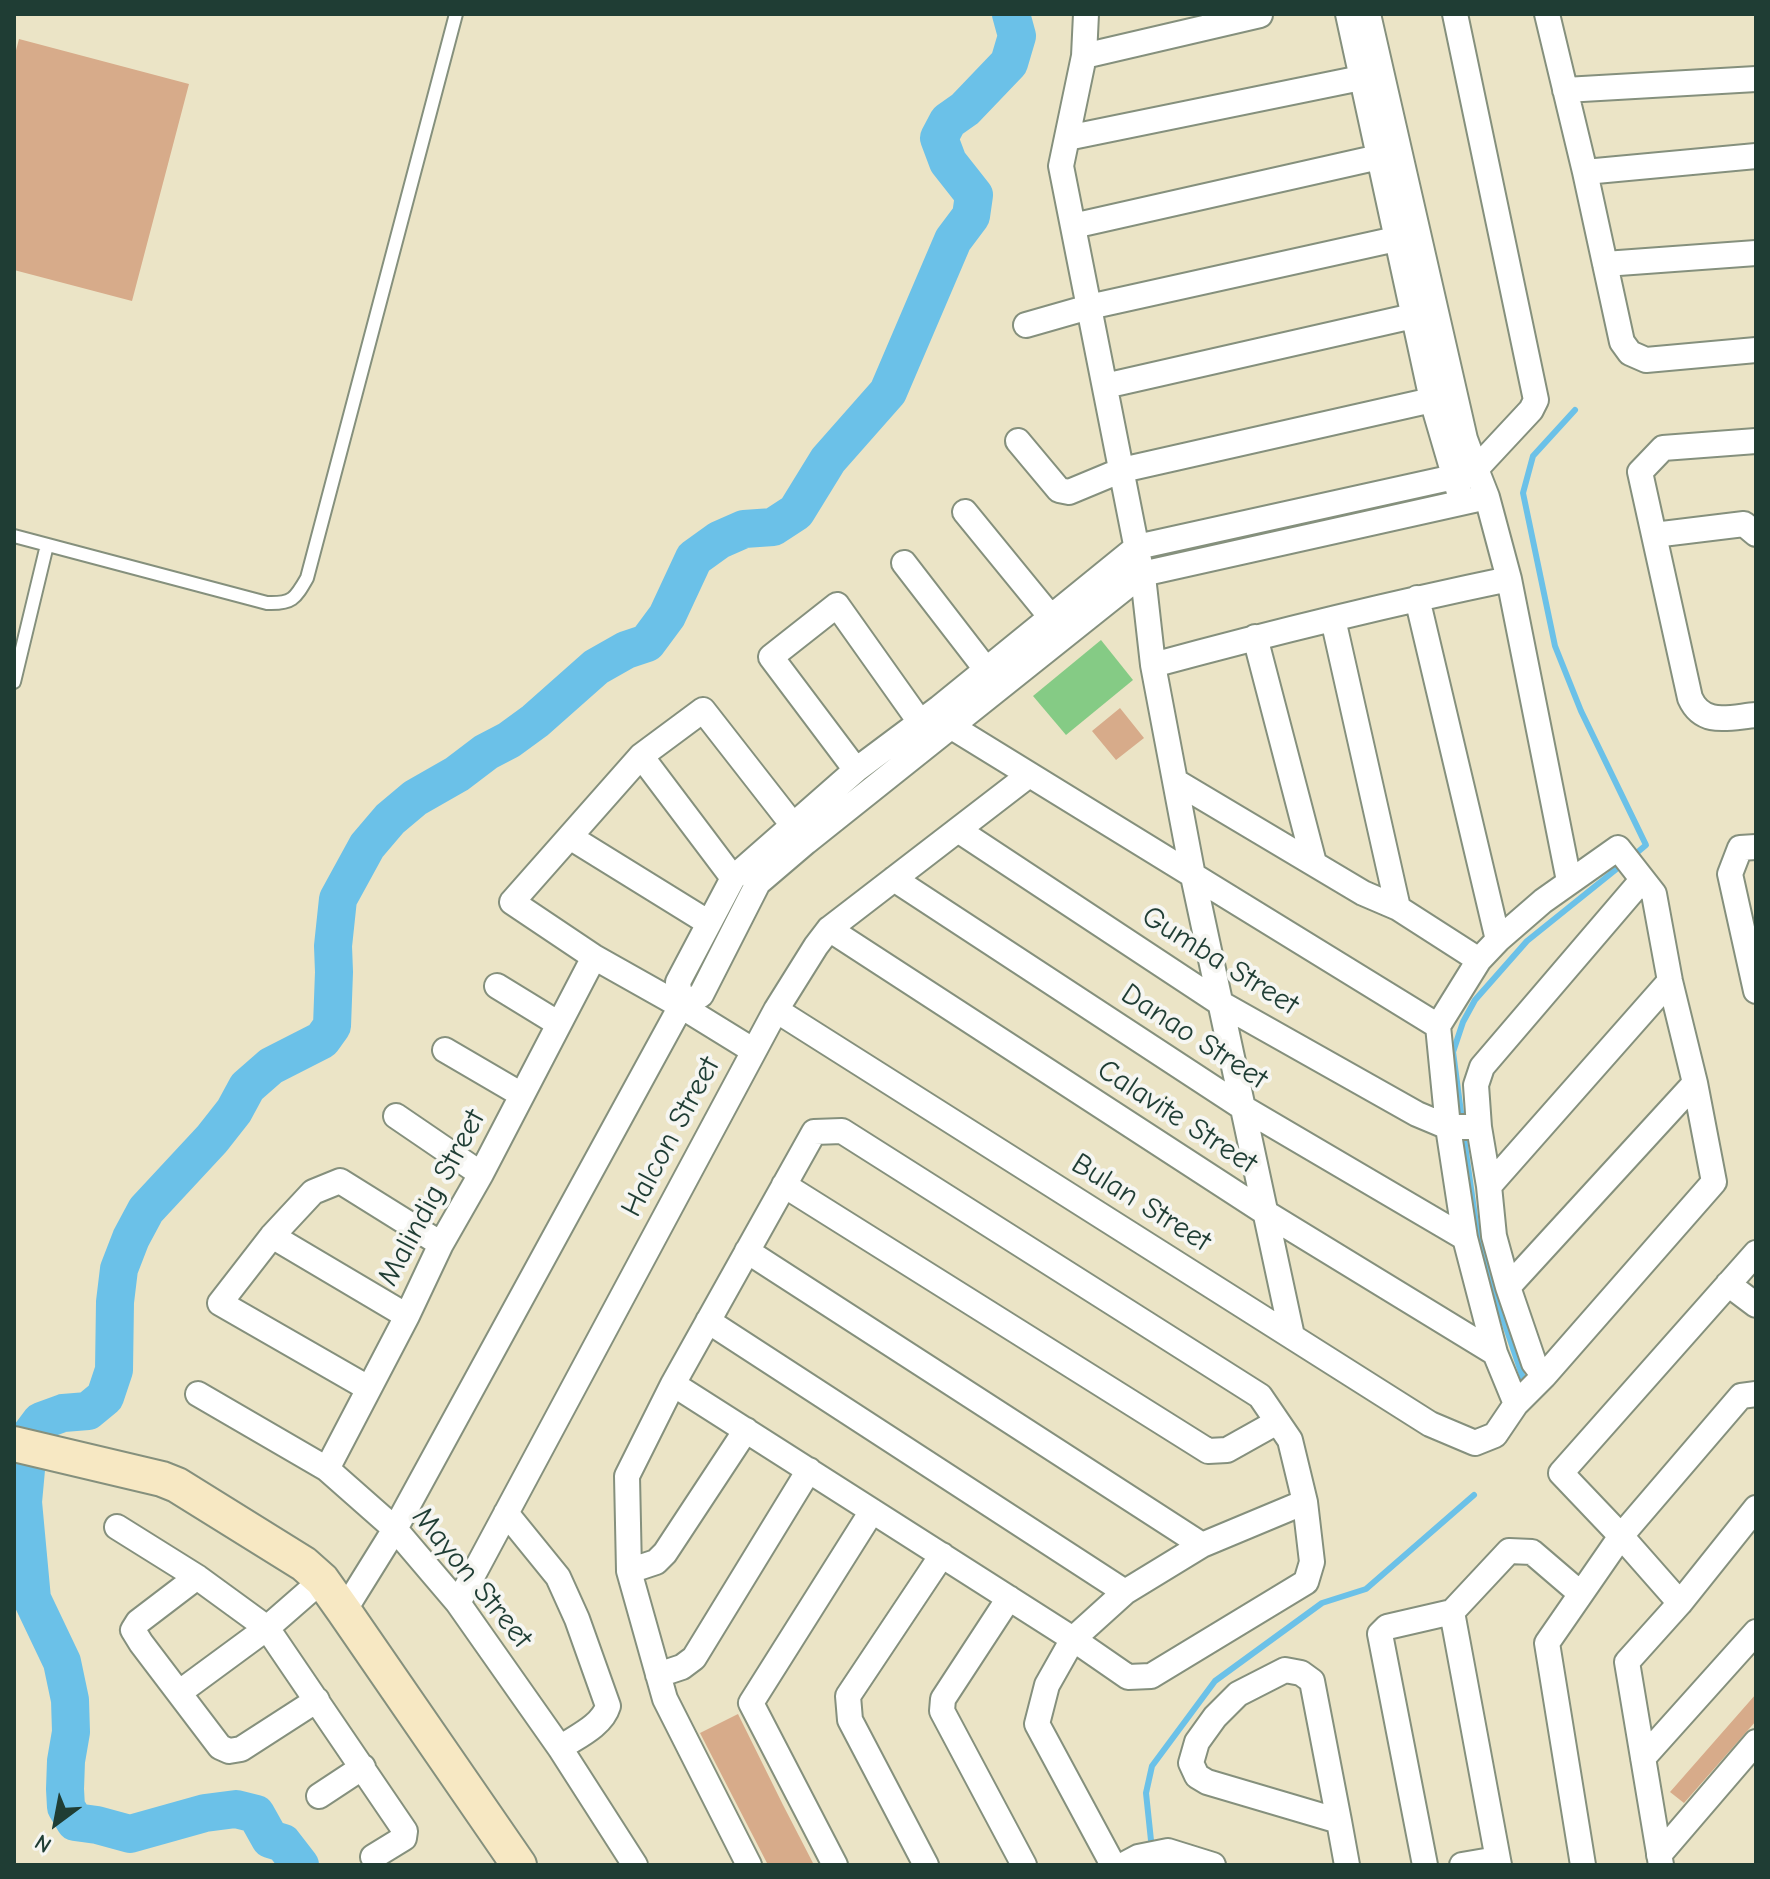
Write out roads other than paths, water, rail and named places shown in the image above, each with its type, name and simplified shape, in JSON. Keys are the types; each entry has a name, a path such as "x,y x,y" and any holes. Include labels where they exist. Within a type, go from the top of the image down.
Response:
{"street":[{"path":"1086,14 1084,56 1061,166 1137,547 1153,665 1193,876 1292,1336"},
{"path":"1084,56 1262,14"},
{"path":"1348,14 1432,400 1465,473 1487,497 1509,579 1569,881"},
{"path":"1368,14 1462,423 1465,473 1462,501"},
{"path":"681,1006 678,982 733,878 856,770 1137,547 1465,473 1531,410 1536,400 1455,14"},
{"path":"1547,14 1622,342 1630,353 1646,360 1756,350"},
{"path":"1067,138 1361,78"},
{"path":"1565,90 1756,79"},
{"path":"1585,172 1756,156"},
{"path":"1073,226 1379,157"},
{"path":"1026,325 1089,307 1396,239"},
{"path":"1605,264 1756,253"},
{"path":"1105,386 1413,316"},
{"path":"1018,441 1059,490 1069,492 1122,470 1432,400"},
{"path":"1756,441 1663,448 1640,472 1694,708 1702,715 1713,718 1756,715"},
{"path":"344,1611 395,1529 681,1006 701,995 758,883 1142,574 1487,497"},
{"path":"965,512 1050,616"},
{"path":"1654,535 1744,524 1756,534"},
{"path":"904,563 985,668"},
{"path":"1153,665 1255,637 1509,579"},
{"path":"1417,598 1498,940"},
{"path":"856,770 771,657 837,605 920,722"},
{"path":"1333,619 1398,908"},
{"path":"1255,637 1314,863"},
{"path":"754,1051 594,957 512,902 641,756 703,710 792,824"},
{"path":"952,727 1438,1026 1463,1128 1489,1186 1494,1236 1508,1287 1534,1363 1544,1376"},
{"path":"641,756 733,878"},
{"name":"Halcon Street","path":"458,1603 776,1010 816,946 829,929 1029,775"},
{"path":"1175,781 1363,893 1398,908 1479,960"},
{"name":"Gumba Street","path":"958,830 1220,1003 1417,1114 1463,1128"},
{"path":"570,837 709,923"},
{"path":"1756,847 1740,848 1730,874 1750,931 1756,991"},
{"path":"1438,1026 1479,960 1498,940 1569,881 1618,848 1654,894 1714,1182 1516,1404 1495,1353 1465,1238 1463,1128 1482,1067 1632,866"},
{"name":"Danao Street","path":"894,879 1242,1107 1465,1238"},
{"name":"Calavite Street","path":"829,929 1266,1213 1495,1353"},
{"name":"Malindig Street","path":"327,1469 441,1244 594,957"},
{"path":"1489,1186 1670,981"},
{"path":"497,986 559,1024"},
{"name":"Bulan Street","path":"776,1010 1430,1424 1475,1443 1495,1435 1516,1404"},
{"path":"445,1050 522,1095"},
{"path":"1508,1287 1695,1083"},
{"path":"396,1116 481,1174"},
{"path":"673,1384 1128,1677 1151,1676 1306,1582 1312,1562 1305,1502 1290,1440 1260,1396 842,1131 814,1132 673,1384 627,1476 629,1571 665,1699 749,1865"},
{"path":"368,1388 220,1303 272,1236 313,1192 340,1181 441,1244"},
{"path":"784,1185 1208,1451 1227,1450 1277,1422"},
{"path":"272,1236 407,1316"},
{"path":"747,1251 1202,1545"},
{"path":"1680,1603 1561,1473 1756,1253"},
{"path":"1728,1284 1756,1305"},
{"path":"708,1321 1125,1592"},
{"name":"Mayon Street","path":"198,1394 327,1469 395,1529 458,1603 560,1748 635,1865"},
{"path":"1583,1865 1547,1643 1621,1536 1741,1396 1756,1394"},
{"path":"629,1571 656,1562 665,1553 746,1430"},
{"path":"14,1444 141,1473 177,1485 304,1564 322,1580 519,1865"},
{"path":"658,1675 682,1667 694,1658 809,1470"},
{"path":"1113,1865 1037,1724 1047,1685 1073,1639 1125,1592 1202,1545 1305,1502"},
{"path":"1660,1860 1627,1662 1680,1603 1756,1508"},
{"path":"835,1865 751,1703 872,1511"},
{"path":"506,1513 558,1577 577,1619 608,1706 598,1722 560,1748"},
{"path":"117,1527 197,1577 267,1628 405,1831 404,1838 373,1857"},
{"path":"1425,1865 1380,1634 1387,1627 1452,1612 1509,1551 1532,1552 1581,1594"},
{"path":"926,1865 850,1720 848,1696 942,1555"},
{"path":"197,1577 138,1622 133,1630 220,1747 229,1751 241,1749 317,1700"},
{"path":"180,1692 267,1628 322,1580"},
{"path":"1009,1598 943,1699 942,1711 1024,1865"},
{"path":"1452,1612 1498,1862 1462,1865"},
{"path":"1643,1758 1756,1632"},
{"path":"1339,1821 1207,1782 1197,1776 1191,1763 1197,1742 1215,1717 1238,1694 1285,1670 1301,1673 1312,1681 1339,1821 1347,1865"},
{"path":"1660,1860 1756,1742"},
{"path":"319,1796 363,1767"},
{"path":"1130,1861 1168,1851 1213,1865"}],"lane":[{"path":"14,536 267,603 282,603 293,598 301,589 307,578 456,14"},
{"path":"14,682 47,545"}],"waterway":[{"path":"300,1865 283,1843 270,1839 256,1814 236,1809 205,1813 130,1834 75,1822 66,1807 65,1789 71,1732 70,1700 62,1662 32,1599 23,1502 29,1437 41,1421 63,1413 88,1411 105,1397 114,1370 119,1269 146,1210 212,1139 234,1111 247,1087 271,1066 322,1040 332,1026 333,946 338,899 367,846 390,819 415,798 509,740 596,667 626,650 647,643 667,616 694,558 719,540 744,529 773,527 796,512 828,460 888,392 953,240 971,216 974,195 948,162 939,138 948,121 965,109 1009,63 1017,36 1011,14"},
{"path":"1575,410 1533,456 1523,493 1555,646 1581,711 1646,845 1633,856"},
{"path":"1462,1120 1453,1052 1463,1022 1475,1000 1527,941 1624,863"},
{"path":"1463,1131 1476,1224 1489,1277 1524,1381"},
{"path":"1152,1850 1146,1793 1152,1766 1215,1681 1322,1603 1366,1589 1474,1495"}]}
